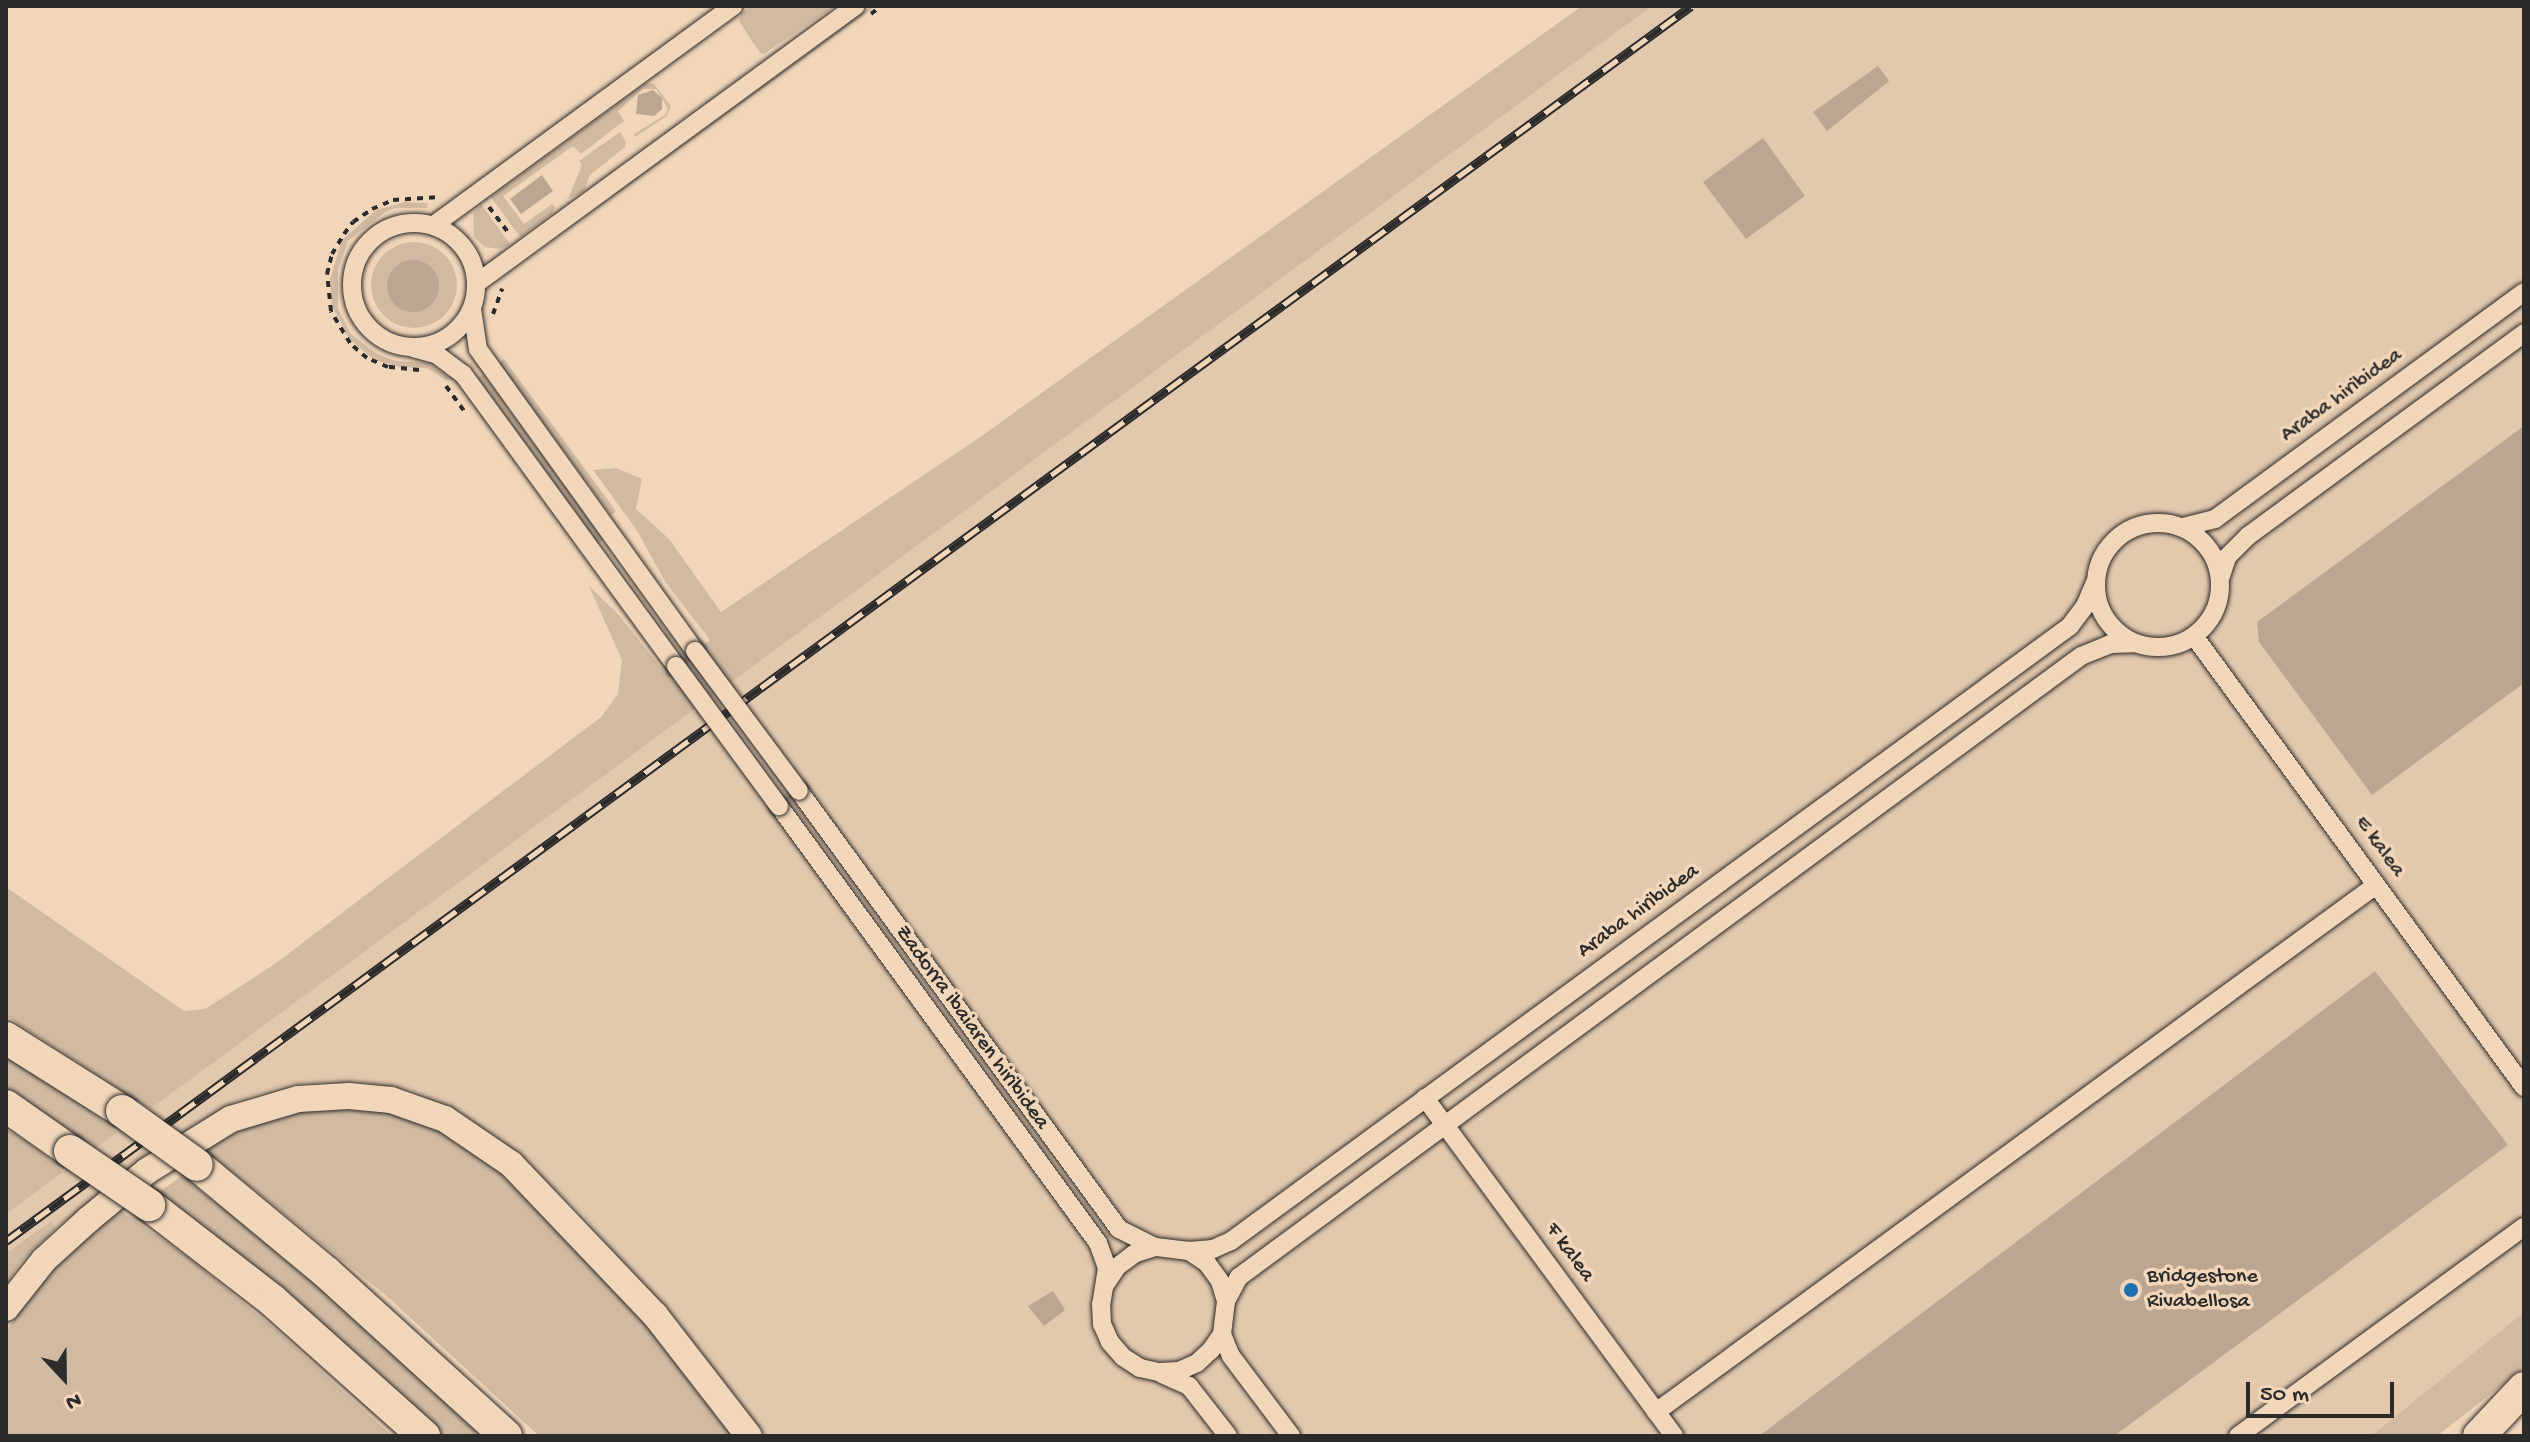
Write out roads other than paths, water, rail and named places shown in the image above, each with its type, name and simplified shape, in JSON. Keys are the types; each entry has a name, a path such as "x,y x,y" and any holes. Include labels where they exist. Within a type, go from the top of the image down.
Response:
{"highway":[{"path":"6,1038 122,1111 197,1165 327,1273 506,1436"},
{"path":"6,1106 149,1205 273,1301 424,1436"},
{"path":"2479,1436 2524,1388"},
{"path":"2489,1436 2524,1410"}],"street":[{"path":"434,225 733,6"},
{"path":"477,283 862,11"},
{"path":"417,222 448,232 469,254 477,283 472,309 458,329 437,343 413,348 391,344 372,332 358,315 351,293 352,271 361,250 385,229 417,222"},
{"name":"Araba hiribidea","path":"2183,527 2215,519 2524,292"},
{"name":"Zadorra ibaiaren hiribidea","path":"472,309 478,349 695,651 1119,1229 1155,1247"},
{"path":"1159,1372 1179,1371 1197,1363 1211,1350 1222,1334 1226,1301 1239,1277 2081,656 2110,644 2134,643 2154,648 2182,643 2194,636 2216,610 2227,557 2248,536 2524,333"},
{"name":"Zadorra ibaiaren hiribidea","path":"413,348 436,354 463,374 1098,1243 1107,1268 1105,1285"},
{"path":"2134,643 2112,628 2100,609 2095,583 2100,560 2115,539 2135,526 2156,522 2183,527 2204,542 2217,562 2221,576"},
{"name":"Araba hiribidea","path":"1189,1251 1213,1249 1231,1241 2070,626 2085,606 2095,583"},
{"name":"E kalea","path":"2194,636 2524,1087"},
{"path":"1656,1412 2376,885"},
{"path":"6,1308 44,1260 89,1219 147,1171 231,1119 298,1099 349,1096 391,1100 445,1119 511,1164 655,1315 749,1436"},
{"name":"F kalea","path":"1425,1098 1674,1436"},
{"path":"2238,1436 2524,1227"},
{"path":"1226,1301 1220,1281 1207,1263 1189,1251 1155,1247 1134,1254 1117,1267 1105,1285 1101,1304 1102,1324 1110,1342 1123,1357 1140,1368 1159,1372 1189,1386 1228,1436"},
{"path":"1222,1334 1231,1356 1291,1436"}],"railway":[{"path":"6,1241 1691,6"}],"place":[{"name":"Bridgestone Rivabellosa","path":"2131,1290"}]}
